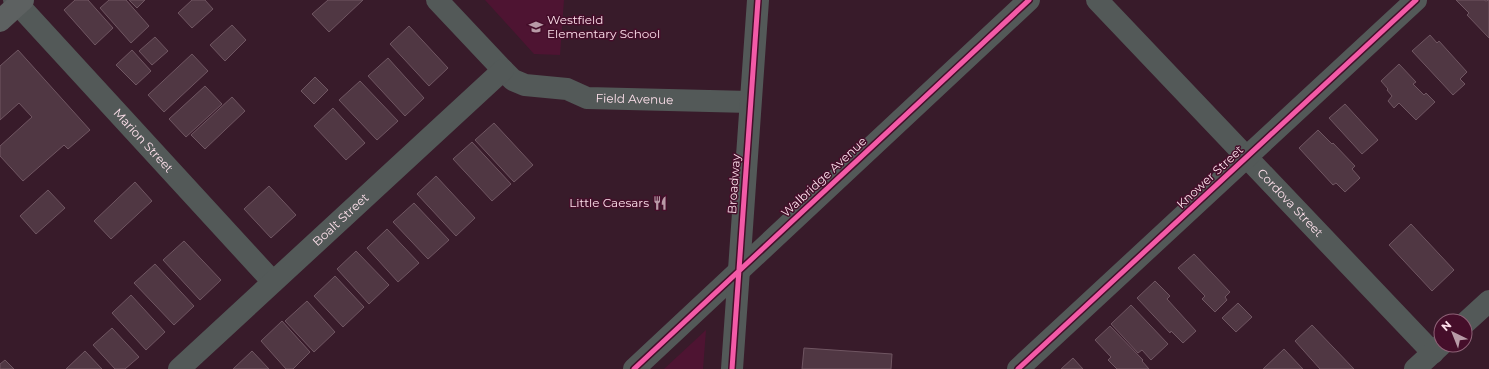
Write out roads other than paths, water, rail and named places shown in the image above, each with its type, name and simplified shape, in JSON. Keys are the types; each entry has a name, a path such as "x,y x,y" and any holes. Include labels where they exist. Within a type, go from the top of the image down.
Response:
{"main road":[{"path":"0,21 18,2"}],"street":[{"name":"Field Avenue","path":"437,0 513,80 525,84 567,89 587,98 750,102"},
{"name":"Broadway","path":"732,369 758,0"},
{"name":"Walbridge Avenue","path":"634,369 1029,0"},
{"name":"Cordova Street","path":"1098,0 1246,157 1433,345"},
{"name":"Knower Street","path":"1018,369 1416,0"},
{"name":"Marion Street","path":"18,2 273,282"},
{"name":"Boalt Street","path":"178,369 503,70"},
{"path":"1473,316 1489,301"},
{"path":"1416,369 1433,353"}],"place":[{"name":"Westfield Elementary School","path":"536,27"},
{"name":"Little Caesars","path":"660,203"}]}
